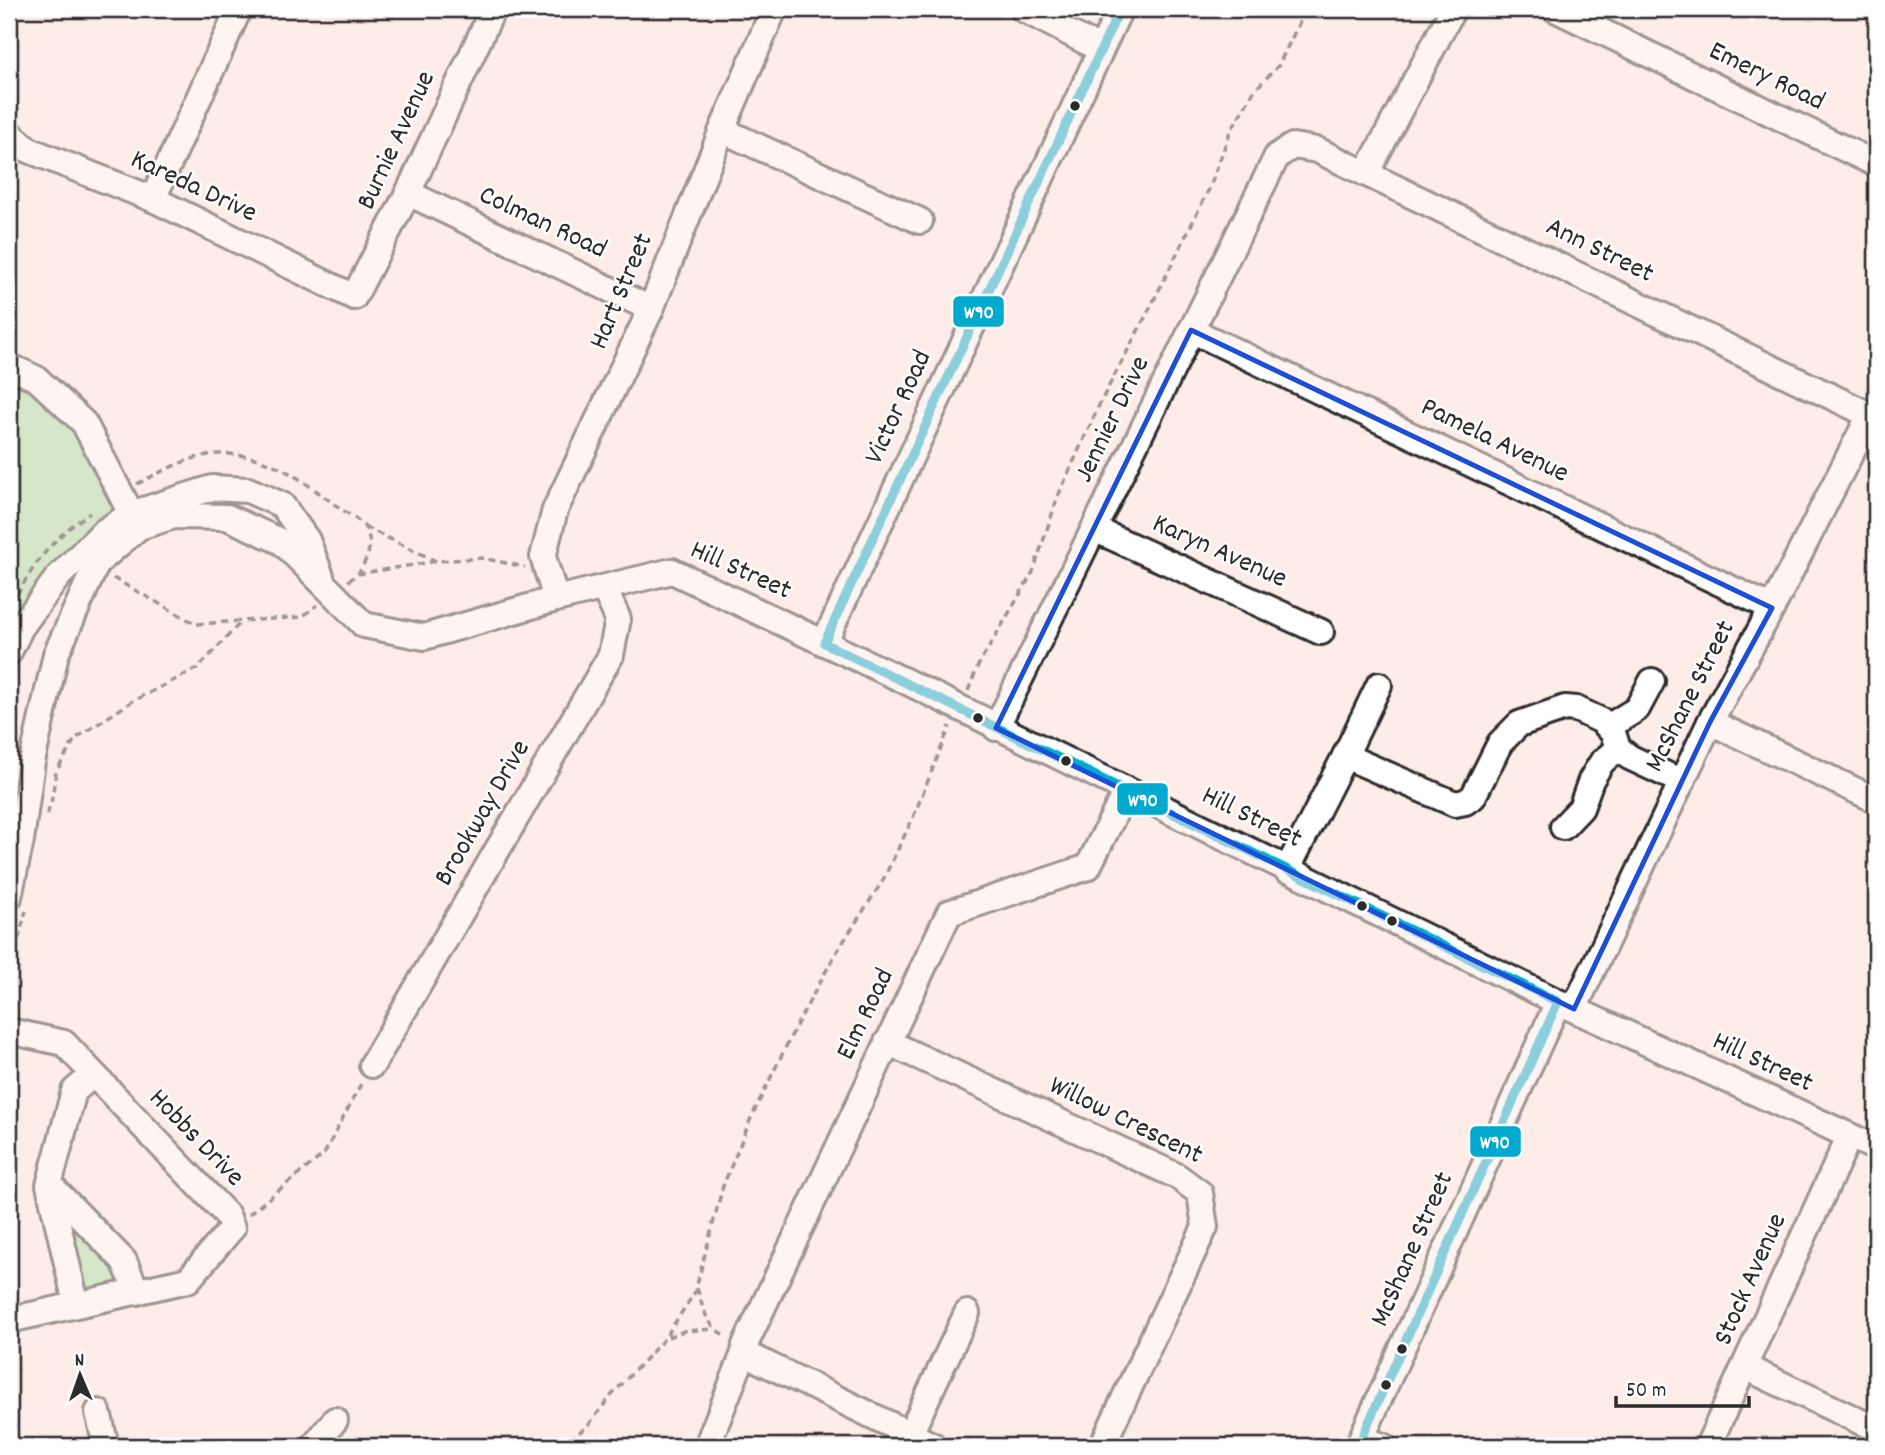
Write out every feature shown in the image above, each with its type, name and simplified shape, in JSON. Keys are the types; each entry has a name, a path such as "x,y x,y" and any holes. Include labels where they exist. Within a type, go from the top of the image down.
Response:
{"street":[{"path":"153,199 239,9"},
{"name":"Burnie Avenue","path":"354,297 408,193 493,9"},
{"name":"Hart Street","path":"556,599 543,556 555,510 651,309 722,130 774,9"},
{"path":"1023,9 1100,49"},
{"name":"Victor Road","path":"824,643 1119,9"},
{"path":"1366,174 1453,9"},
{"name":"Emery Road","path":"1555,9 1876,164"},
{"path":"722,130 920,221"},
{"name":"Kareda Drive","path":"9,133 29,150 153,199 354,297"},
{"name":"Ann Street","path":"1293,146 1317,150 1873,417"},
{"name":"Jennier Drive","path":"996,727 1277,156 1293,146"},
{"name":"Colman Road","path":"408,193 651,309"},
{"name":"Pamela Avenue","path":"1191,330 1772,608"},
{"path":"9,366 37,379 84,423 135,521"},
{"name":"McShane Street","path":"1368,1444 1566,1006 1682,782 1710,722 1873,417"},
{"path":"9,652 21,627 58,577 103,531 135,521 212,488 248,490 282,505 307,540 329,592"},
{"name":"Hill Street","path":"135,521 174,516 227,517 282,542 364,625 424,638 556,599 672,571 903,680 1566,1006 1876,1148"},
{"path":"9,897 21,840 32,762 56,654 97,563 135,521"},
{"name":"Karyn Avenue","path":"1094,529 1321,632"},
{"name":"Brookway Drive","path":"372,1065 611,655 618,620 604,588"},
{"path":"1563,827 1581,808 1591,780 1613,738 1637,709 1652,681"},
{"path":"1287,870 1379,685"},
{"path":"1345,756 1455,804 1465,802 1472,797 1500,743 1519,724 1565,708 1576,709 1602,721 1629,757 1682,782"},
{"path":"1710,722 1876,800"},
{"name":"Elm Road","path":"707,1446 744,1349 949,913 1088,867 1126,791"},
{"name":"Hobbs Drive","path":"9,1031 64,1043 227,1215 232,1228 188,1280 9,1320"},
{"name":"Willow Crescent","path":"887,1042 1177,1176 1200,1193 1205,1227 1102,1446"},
{"path":"76,1303 49,1185 74,1091 93,1075"},
{"name":"Stock Avenue","path":"1708,1446 1849,1137"},
{"path":"49,1185 124,1261 137,1292"},
{"path":"910,1434 967,1312"},
{"path":"744,1349 934,1446"},
{"path":"1745,1367 1876,1429"},
{"path":"98,1412 106,1446"},
{"path":"314,1446 335,1420"}],"path":[{"path":"559,1446 587,1427 610,1396 666,1338 696,1286 723,1186 751,1118 797,1024 881,882 912,820 948,730 960,710 978,666 1033,572 1058,496 1101,401 1210,187 1230,132 1254,91 1278,66 1306,9"},
{"path":"365,527 437,561"},
{"path":"106,574 196,624 302,617 329,592 358,574 437,561 482,558 548,571"},
{"path":"56,772 75,739 131,702 198,668 242,621"},
{"path":"232,1228 324,1154 372,1065"},
{"path":"696,1286 705,1314 714,1329 744,1349"},
{"path":"666,1338 684,1331 714,1329"}],"highlighted area":[{"path":"1191,330 1772,608 1710,722 1574,1009 996,728"}],"green space":[{"path":"9,375 25,383 84,438 118,515 9,641"},
{"path":"64,1215 123,1268 120,1284 82,1292"}],"transit line":[{"name":"W90","path":"1120,9 824,643 1558,1002 1358,1446"}]}
